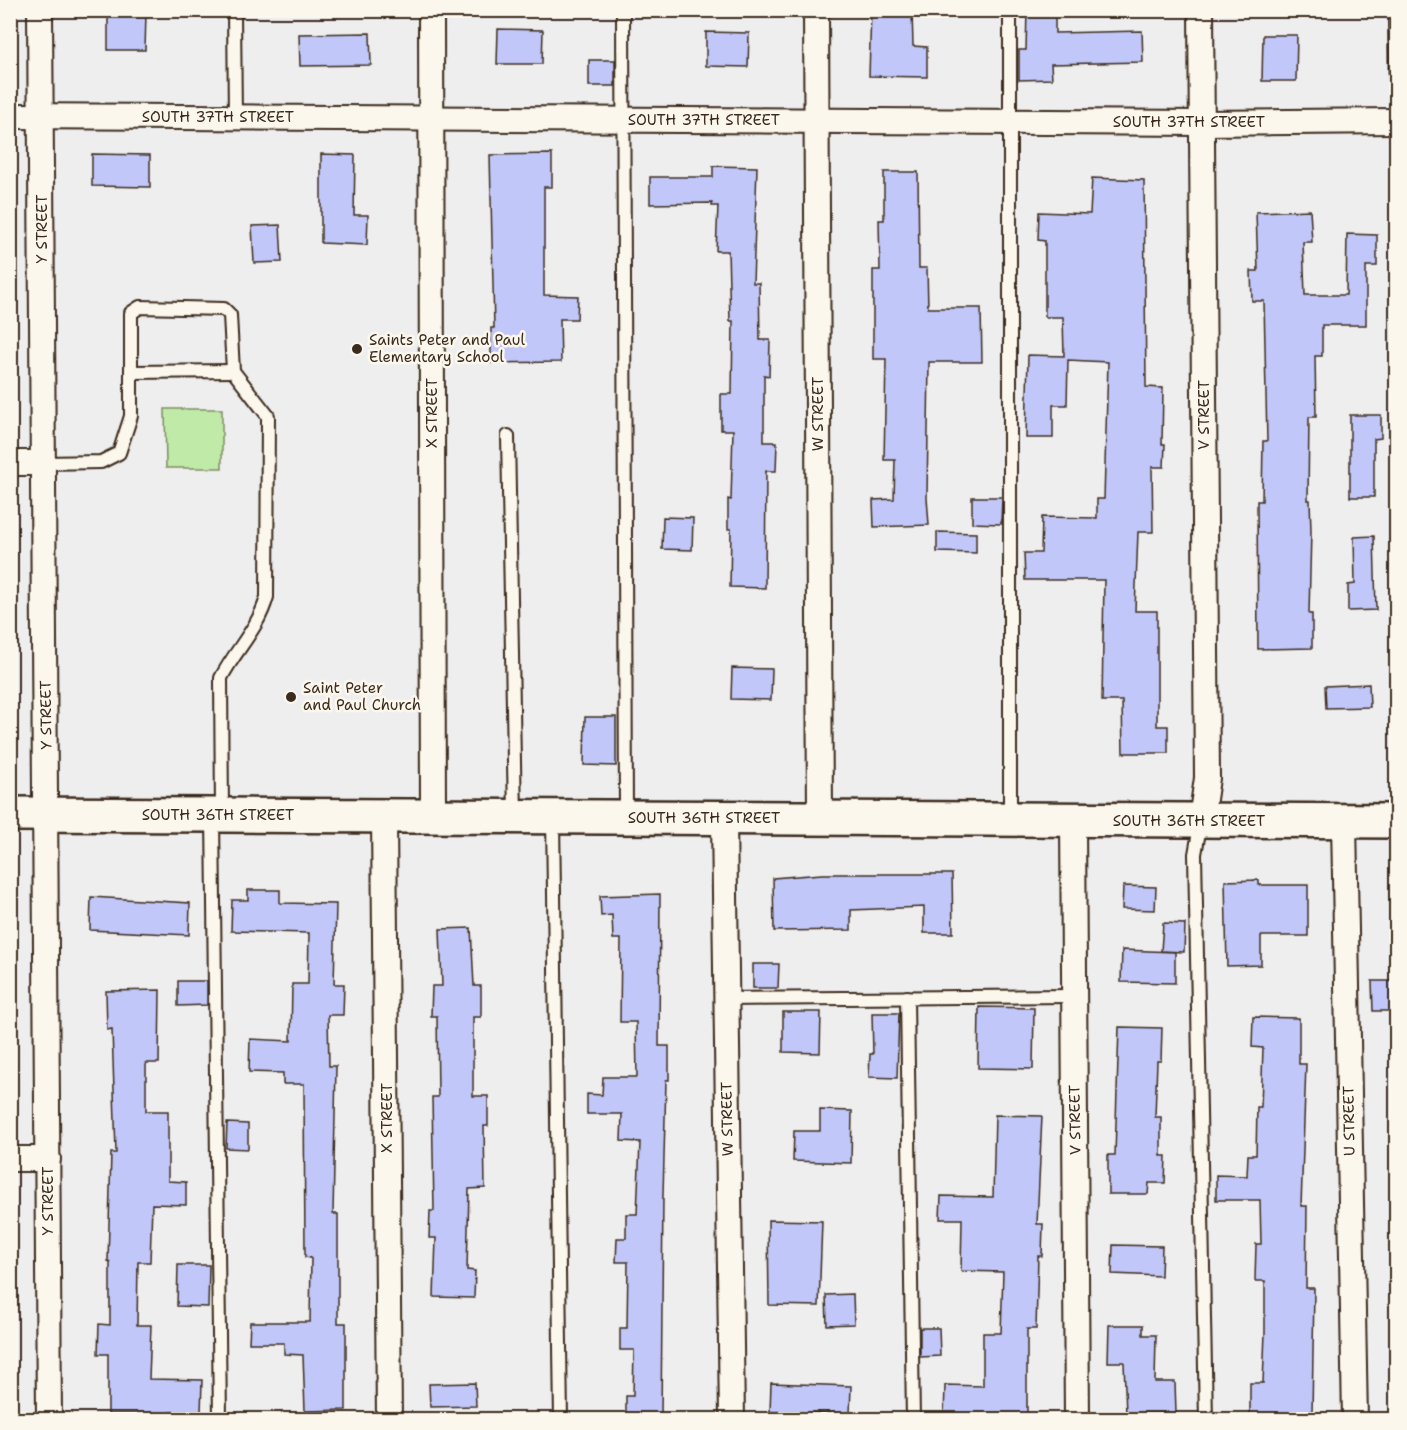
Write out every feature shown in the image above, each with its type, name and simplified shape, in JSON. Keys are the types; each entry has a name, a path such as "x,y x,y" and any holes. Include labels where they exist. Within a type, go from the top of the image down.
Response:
{"main road":[{"name":"SOUTH 36TH STREET","path":"10,814 1396,821"}],"street":[{"name":"Y STREET","path":"40,10 47,814 49,1419"},
{"name":"X STREET","path":"431,10 432,816"},
{"name":"W STREET","path":"816,10 820,818"},
{"name":"V STREET","path":"1201,10 1207,778 1201,820"},
{"name":"SOUTH 37TH STREET","path":"10,116 1202,123 1396,121"},
{"path":"10,463 43,463"},
{"name":"X STREET","path":"384,816 389,1419"},
{"name":"W STREET","path":"724,819 724,999 732,1419"},
{"name":"V STREET","path":"1073,821 1077,1419"},
{"name":"U STREET","path":"1344,822 1355,1419"},
{"path":"10,1159 48,1159"}],"lane":[{"path":"234,10 235,117"},
{"path":"623,10 626,818"},
{"path":"1010,10 1010,820"},
{"path":"1395,10 1396,93"},
{"path":"43,463 101,462 119,453 131,416 130,313 140,307 224,309 231,315 233,371 268,416 267,597 256,627 229,663 221,678 217,815 220,1419"},
{"path":"131,372 233,371"},
{"path":"508,436 515,817"},
{"path":"553,817 561,1419"},
{"path":"1201,820 1195,854 1206,1419"},
{"path":"724,999 1073,996"},
{"path":"907,997 913,1419"}],"green space":[{"path":"165,409 222,409 222,468 166,468"}],"building":[{"path":"108,10 146,13 145,50 108,50"},
{"path":"871,10 912,10 913,46 927,47 927,77 869,76"},
{"path":"1027,10 1055,10 1055,33 1142,31 1143,62 1051,64 1052,79 1019,80 1019,50 1026,50"},
{"path":"498,29 543,30 542,64 497,64"},
{"path":"706,32 749,33 748,67 706,66"},
{"path":"370,33 371,65 300,66 299,34"},
{"path":"1263,35 1297,35 1296,81 1262,81"},
{"path":"589,60 615,60 615,86 589,86"},
{"path":"92,154 150,155 150,187 92,186"},
{"path":"321,154 355,155 354,215 368,215 367,245 321,243"},
{"path":"552,154 552,187 544,187 544,295 578,296 577,319 560,319 561,362 491,363 491,328 494,328 490,155"},
{"path":"713,166 757,167 753,283 759,283 760,340 770,340 769,376 764,375 764,442 777,442 776,471 766,471 765,588 730,587 731,529 728,529 728,499 731,500 733,430 721,430 721,394 732,394 733,321 730,321 728,251 716,251 718,206 712,206 712,203 650,204 650,177 713,177"},
{"path":"884,172 918,172 919,268 927,268 928,308 981,308 982,362 929,362 927,498 929,525 874,527 873,500 894,499 895,460 884,460 886,359 873,359 873,270 880,270 879,220 884,220"},
{"path":"1092,178 1144,180 1146,387 1163,388 1162,444 1165,444 1164,467 1152,467 1153,532 1138,532 1135,611 1157,611 1157,726 1168,726 1168,753 1123,753 1122,701 1102,701 1104,580 1025,580 1024,553 1041,553 1042,517 1097,518 1097,499 1104,499 1108,362 1068,360 1067,405 1053,405 1053,438 1026,438 1028,355 1064,356 1063,317 1045,317 1045,241 1038,240 1039,212 1090,214"},
{"path":"1310,210 1312,242 1303,242 1305,295 1346,295 1347,234 1377,235 1377,266 1366,266 1366,325 1322,325 1322,356 1315,356 1316,417 1309,417 1308,500 1310,500 1311,531 1309,614 1312,614 1312,648 1258,649 1257,501 1262,501 1263,441 1267,441 1264,301 1252,301 1251,271 1258,271 1256,212"},
{"path":"280,225 282,262 254,263 252,226"},
{"path":"1350,415 1381,415 1381,438 1374,439 1374,497 1350,497"},
{"path":"972,497 1002,497 1001,524 972,523"},
{"path":"663,517 693,518 692,550 662,549"},
{"path":"937,532 976,533 976,553 937,552"},
{"path":"1374,536 1376,610 1348,611 1348,585 1355,584 1354,537"},
{"path":"732,668 772,669 771,700 731,699"},
{"path":"1369,684 1370,707 1326,708 1325,686"},
{"path":"585,717 616,717 616,766 584,765"},
{"path":"822,874 952,874 953,933 924,933 924,907 851,910 851,930 774,931 773,878"},
{"path":"1259,880 1259,885 1308,885 1308,936 1261,936 1261,965 1227,966 1225,881"},
{"path":"1123,886 1156,887 1155,910 1122,909"},
{"path":"248,890 280,890 280,903 336,904 334,984 344,984 343,1015 328,1015 329,1066 336,1066 333,1214 338,1214 338,1323 346,1323 346,1410 305,1411 303,1355 284,1354 284,1343 249,1343 250,1322 310,1322 311,1258 305,1257 304,1084 283,1084 283,1073 249,1072 250,1039 291,1041 292,984 308,984 309,933 231,931 232,900 248,900"},
{"path":"660,894 659,1046 669,1046 663,1195 661,1419 626,1419 626,1396 633,1396 634,1350 620,1350 620,1328 627,1328 628,1262 616,1262 617,1238 626,1238 626,1214 637,1214 640,1142 621,1141 622,1114 587,1114 587,1094 602,1095 603,1077 637,1077 636,1022 620,1022 621,939 613,939 612,915 601,916 600,896"},
{"path":"91,897 190,903 189,935 90,930"},
{"path":"1163,923 1185,924 1184,952 1161,951"},
{"path":"471,928 474,986 481,986 481,1017 473,1017 473,1096 488,1096 488,1126 484,1126 485,1188 469,1189 467,1270 475,1271 474,1298 434,1297 436,1238 429,1238 430,1211 434,1211 432,1097 438,1097 437,1016 431,1016 432,986 442,986 440,929"},
{"path":"1122,950 1175,952 1175,983 1121,982"},
{"path":"753,964 779,964 778,988 753,988"},
{"path":"178,981 207,981 207,1005 178,1006"},
{"path":"1372,981 1396,981 1396,1011 1373,1011"},
{"path":"160,990 159,1063 146,1063 146,1111 168,1111 168,1181 186,1182 186,1205 152,1204 150,1262 138,1262 137,1325 151,1325 149,1379 202,1380 201,1413 170,1412 170,1419 136,1419 136,1414 108,1414 108,1354 98,1354 99,1324 110,1325 110,1262 108,1261 111,1153 116,1153 112,1029 107,1030 106,991"},
{"path":"979,1007 1034,1008 1033,1069 978,1068"},
{"path":"783,1012 821,1012 820,1053 783,1052"},
{"path":"872,1013 899,1013 897,1078 869,1077 870,1054 873,1054"},
{"path":"1253,1017 1299,1018 1299,1064 1306,1064 1301,1206 1307,1206 1306,1288 1314,1288 1312,1414 1250,1416 1250,1383 1263,1383 1265,1281 1255,1281 1256,1244 1261,1244 1260,1200 1216,1200 1216,1175 1247,1176 1248,1155 1256,1155 1257,1107 1261,1107 1263,1048 1252,1047"},
{"path":"1119,1027 1162,1028 1161,1061 1157,1061 1155,1117 1161,1117 1161,1156 1166,1156 1165,1183 1149,1183 1148,1194 1108,1194 1108,1155 1115,1155"},
{"path":"820,1110 852,1111 851,1163 793,1161 794,1131 820,1131"},
{"path":"995,1115 1042,1116 1037,1224 1043,1224 1042,1256 1038,1256 1036,1329 1027,1329 1027,1419 944,1417 945,1385 983,1386 983,1333 1001,1333 1003,1272 961,1271 962,1219 940,1219 941,1196 993,1197"},
{"path":"227,1123 248,1124 248,1149 226,1148"},
{"path":"768,1220 822,1221 819,1306 769,1305"},
{"path":"1113,1245 1162,1246 1161,1276 1112,1274"},
{"path":"178,1265 209,1265 208,1307 177,1306"},
{"path":"853,1294 854,1324 827,1325 826,1295"},
{"path":"1109,1325 1143,1325 1143,1335 1156,1335 1155,1382 1175,1382 1176,1413 1126,1414 1124,1362 1108,1362"},
{"path":"920,1328 939,1328 940,1356 920,1357"},
{"path":"475,1383 476,1406 430,1407 429,1384"},
{"path":"771,1383 851,1386 850,1414 813,1413 813,1419 789,1419 789,1412 770,1412"}],"place":[{"name":"Saints Peter and Paul Elementary School","path":"357,349"},
{"name":"Saint Peter and Paul Church","path":"291,697"}]}
